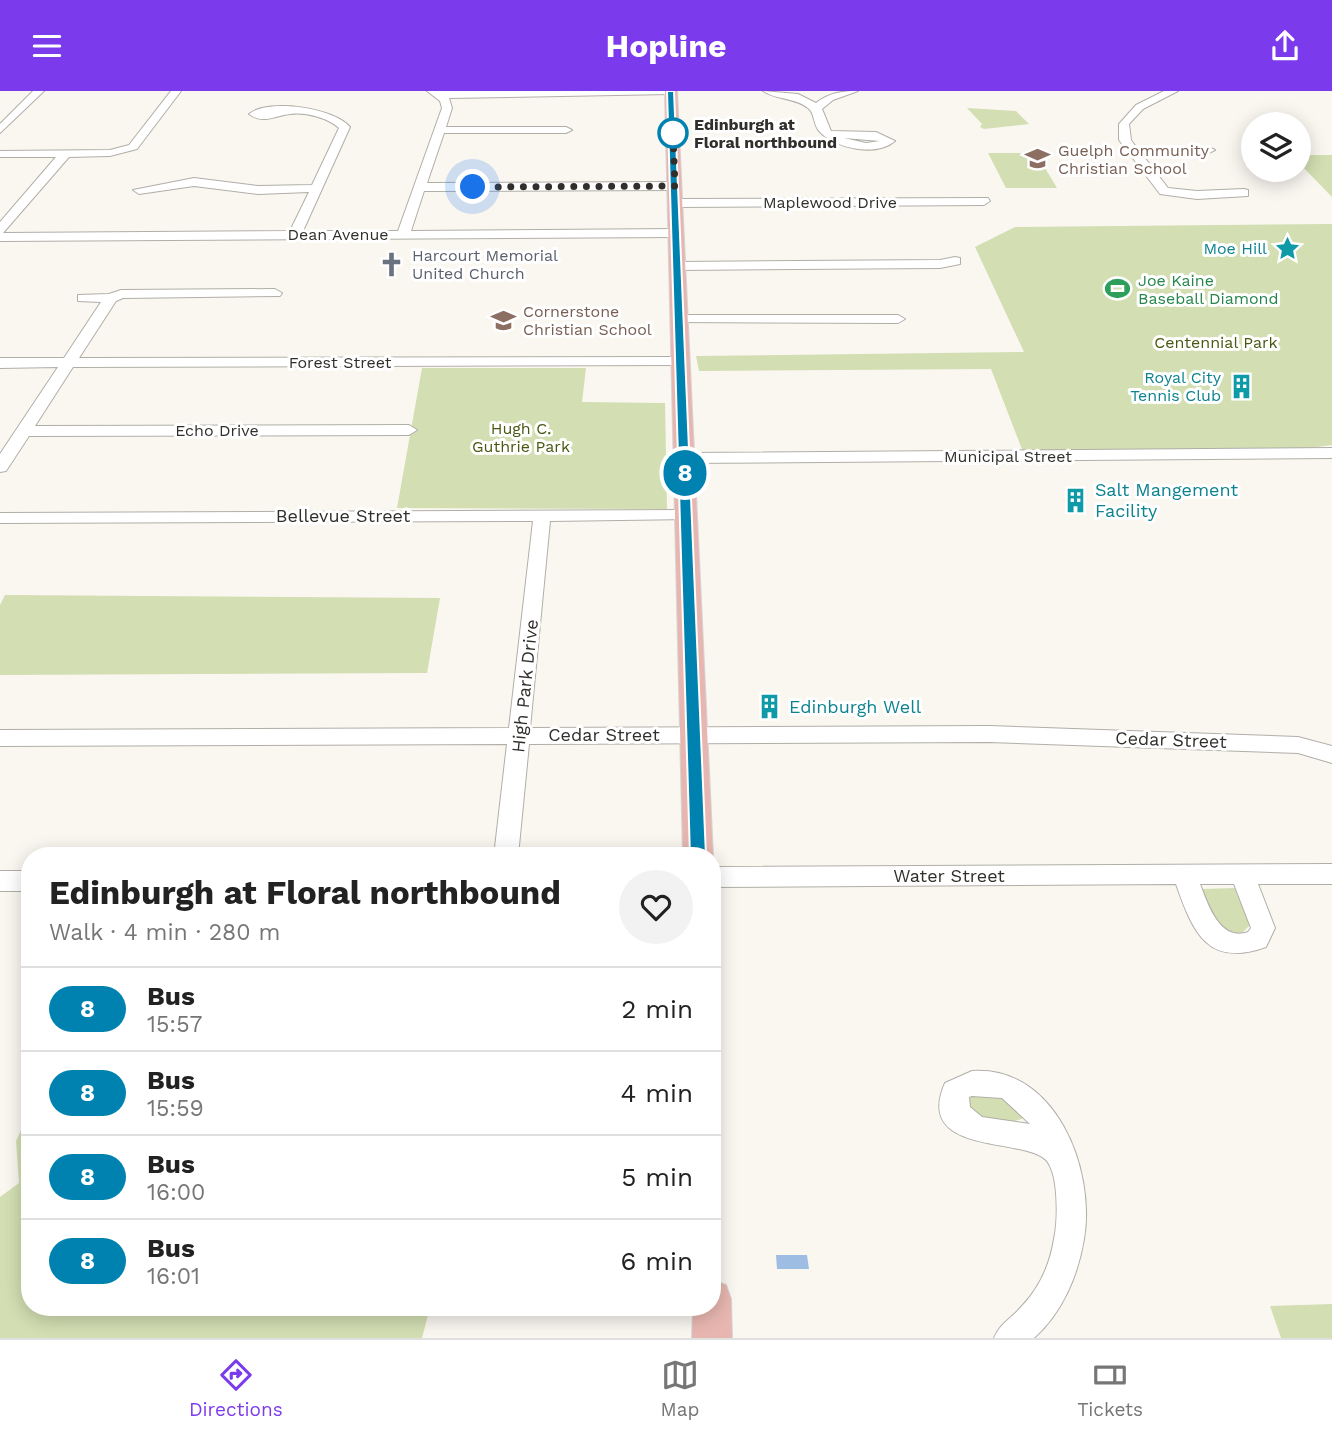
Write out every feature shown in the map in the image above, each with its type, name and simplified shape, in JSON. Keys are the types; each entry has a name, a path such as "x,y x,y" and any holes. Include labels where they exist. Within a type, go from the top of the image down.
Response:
{"main road":[{"path":"671,91 698,847"},
{"path":"712,1316 712,1338"}],"street":[{"path":"0,130 39,91"},
{"path":"0,154 110,153 133,147 176,91"},
{"path":"435,93 671,91"},
{"path":"768,91 800,98 816,108 822,127 829,134"},
{"path":"816,108 827,99 853,91"},
{"path":"1173,91 1143,103 1124,122 1123,135 1133,150 1164,191 1197,195 1244,193"},
{"path":"403,235 447,108 444,100 435,93"},
{"path":"569,105 570,93"},
{"path":"284,112 329,116 345,127 295,234"},
{"path":"440,130 567,124 559,141"},
{"path":"1133,150 1209,151"},
{"path":"0,230 66,153"},
{"path":"139,190 194,182 258,190 318,188"},
{"name":"Maplewood Drive","path":"421,187 984,201"},
{"name":"Dean Avenue","path":"0,236 676,233"},
{"path":"678,266 940,264 955,261"},
{"path":"83,298 111,298 121,294 275,293"},
{"path":"0,467 111,298"},
{"path":"679,319 898,319"},
{"name":"Forest Street","path":"0,363 680,361"},
{"name":"Echo Drive","path":"25,431 409,430"},
{"name":"Municipal Street","path":"684,458 1332,453"},
{"name":"High Park Drive","path":"507,847 521,735 542,515"},
{"name":"Bellevue Street","path":"0,518 686,515"},
{"name":"Cedar Street","path":"0,739 989,734 1307,746 1332,755"},
{"name":"Water Street","path":"721,877 1332,874"},
{"path":"1185,875 1203,924 1216,936 1240,944 1257,940 1263,927 1243,876"},
{"path":"0,881 21,881"},
{"path":"1010,1338 1031,1321 1054,1289 1069,1245 1072,1207 1061,1155"}],"green space":[{"path":"967,108 1016,111 1029,124 984,129"},
{"path":"988,153 1036,153 1057,188 1006,188"},
{"path":"1311,155 1332,155 1332,197 1311,175"},
{"name":"Centennial Park","path":"1332,224 1332,445 1241,457 1023,452 991,369 699,371 696,356 1024,352 975,247 1015,227"},
{"name":"Hugh C. Guthrie Park","path":"422,368 586,368 582,402 665,403 667,509 397,508"},
{"path":"5,595 440,598 427,673 0,675 0,605"},
{"path":"1235,888 1250,925 1242,933 1219,925 1202,889"},
{"path":"972,1095 1006,1101 1023,1113 1023,1118 1003,1122 975,1115 969,1112 969,1099"},
{"path":"21,1130 21,1316 428,1316 422,1338 0,1338 0,1197 19,1183 16,1141"},
{"path":"1332,1304 1332,1338 1281,1338 1270,1306"}],"water":[{"path":"776,1255 807,1255 809,1269 777,1269"}],"bus line":[{"name":"8","path":"671,91 698,847"}],"place":[{"name":"Edinburgh at Floral northbound","path":"673,133"},
{"name":"Guelph Community Christian School","path":"1038,159"},
{"name":"Moe Hill","path":"1287,248"},
{"name":"Harcourt Memorial United Church","path":"392,264"},
{"name":"Joe Kaine Baseball Diamond","path":"1118,289"},
{"name":"Cornerstone Christian School","path":"503,320"},
{"name":"Royal City Tennis Club","path":"1241,386"},
{"name":"Salt Mangement Facility","path":"1075,500"},
{"name":"Edinburgh Well","path":"769,707"}],"route":[{"path":"473,187 675,186 673,133"}]}
